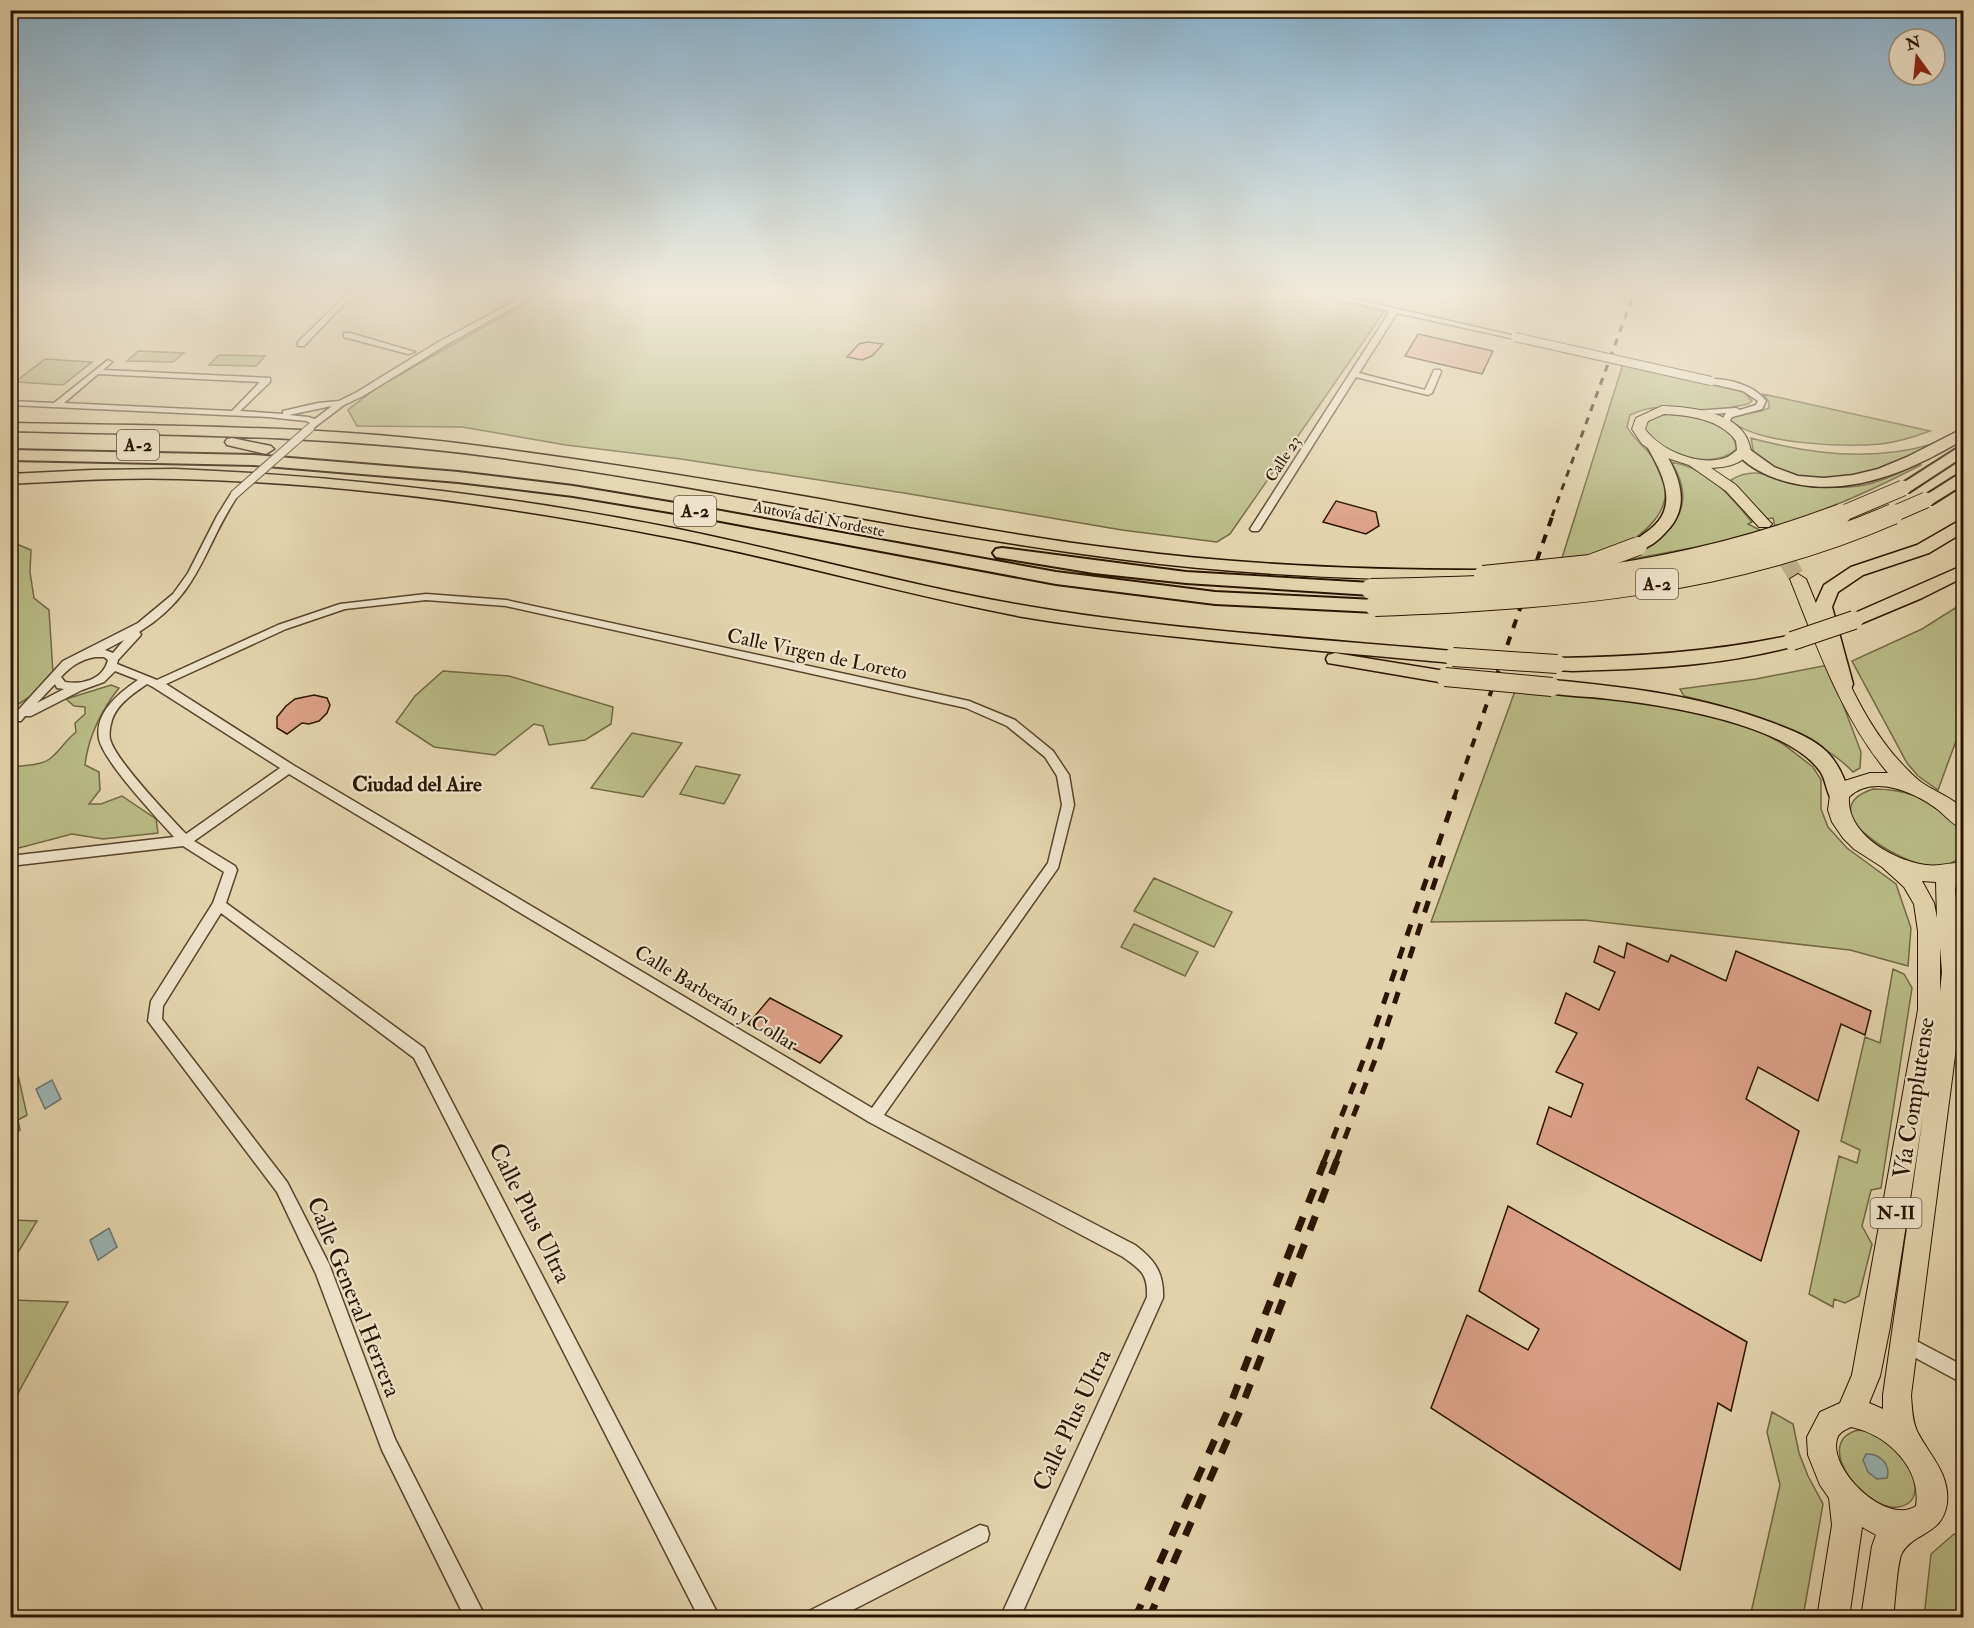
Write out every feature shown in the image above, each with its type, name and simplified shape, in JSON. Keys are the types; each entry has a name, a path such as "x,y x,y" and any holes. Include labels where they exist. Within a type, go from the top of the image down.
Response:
{"highway":[{"path":"10,427 211,430 347,437 434,445 725,486 1068,547 1215,565 1371,588 1590,564 1614,557 1638,546 1662,529 1673,509 1675,493 1672,477 1655,448"},
{"path":"1744,452 1765,469 1782,476 1809,482 1836,483 1862,479 1919,458 1964,432"},
{"path":"10,437 238,442 266,449"},
{"name":"A-2","path":"10,444 266,449"},
{"name":"Autovía del Nordeste","path":"266,449 467,465 599,481 1065,564 1217,582 1371,588"},
{"name":"A-2","path":"10,455 254,460 458,477 573,491 687,510 1056,578 1215,598 1371,588 1494,586 1563,580 1734,551 1858,510 1903,488 1964,449"},
{"path":"10,467 135,464 458,477"},
{"path":"10,479 135,474 206,476 342,484 491,501 676,534 926,591 1104,628 1265,648 1445,677 1651,696 1741,717 1790,738 1808,748 1823,761 1835,778 1839,795"},
{"path":"10,493 118,480 206,476"},
{"name":"A-2","path":"1371,588 1502,602 1664,583 1749,565 1826,543 1926,500 1964,476"},
{"path":"1844,684 1823,607 1830,589 1857,571 1923,549 1948,536 1964,523"},
{"path":"1065,564 1320,580 1371,588"},
{"path":"1048,615 1136,627 1453,657 1557,664 1620,664 1699,659 1792,641 1854,620 1916,594 1964,570"}],"main road":[{"path":"1693,462 1725,463 1740,457 1745,445 1742,438 1728,426 1693,413 1662,411 1641,418 1637,424 1638,432 1655,448 1693,462 1731,488 1764,524"},
{"path":"1725,463 1726,477 1731,488"},
{"path":"1798,579 1869,735 1898,774 1918,790 1948,808 1964,822"},
{"path":"1861,782 1869,771 1872,759 1869,735"},
{"path":"1918,790 1887,781 1861,782 1848,786 1839,795 1837,807 1853,836 1869,850 1890,862 1912,870 1934,874 1958,871"},
{"name":"Vía Complutense","path":"1850,1413 1866,1376 1883,1290 1929,1010 1929,931 1924,903 1911,881 1890,862"},
{"name":"Vía Complutense","path":"1906,1441 1898,1416 1897,1395 1950,1006 1953,972 1945,890 1946,882 1958,871"},
{"path":"1850,1413 1836,1416 1826,1425 1821,1439 1823,1456 1830,1476 1859,1509 1876,1520 1894,1526 1909,1526"},
{"name":"N-II","path":"1850,1413 1878,1420 1906,1441 1929,1476 1932,1494 1930,1509 1923,1521 1909,1526 1887,1546 1877,1617"},
{"path":"1833,1617 1847,1525 1844,1494"}],"street":[{"path":"55,406 98,372 267,380 233,414"},
{"path":"14,721 67,664 142,627 160,614 187,584 224,508 235,494 311,423 381,372"},
{"path":"268,415 336,403 360,394 396,372"},
{"path":"1355,374 1428,393 1437,372"},
{"path":"1671,372 1740,387 1759,396 1762,401 1759,407 1729,415 1726,420 1728,426"},
{"name":"Calle 23","path":"1255,530 1355,374"},
{"path":"10,403 268,415 311,423"},
{"path":"1693,413 1747,410"},
{"name":"Calle Virgen de Loreto","path":"152,682 282,627 344,606 426,597 506,603 969,705 1011,723 1049,754 1063,775 1068,805 1054,864 874,1117"},
{"path":"14,721 78,687 100,679 142,627"},
{"name":"Calle Barberán y Collar","path":"88,654 101,653 135,675 152,682 289,768 874,1117 1129,1251"},
{"name":"Calle Barberán y Collar","path":"100,679 135,675"},
{"path":"56,677 61,685 78,687"},
{"path":"152,682 130,690 113,708 105,723 105,739 117,761 185,841"},
{"path":"10,861 185,841 289,768"},
{"name":"Calle General Herrera","path":"185,841 231,870 219,905 156,1005 155,1021 282,1187 323,1270 388,1444 477,1617"},
{"name":"Calle Plus Ultra","path":"219,905 419,1053 710,1617"},
{"name":"Calle Plus Ultra","path":"1010,1617 1155,1298 1156,1285 1153,1273 1148,1264 1129,1251"},
{"path":"1905,1343 1964,1376"},
{"path":"816,1617 980,1533"}],"green space":[{"path":"28,372 79,372 63,385 15,382"},
{"path":"404,372 1342,372 1230,534 1217,542 1122,530 904,493 681,459 566,445 462,427 357,426 348,410 376,388"},
{"path":"1620,372 1660,372 1734,388 1745,393 1752,401 1748,404 1721,409 1658,407 1630,415 1627,427 1654,458 1661,470 1665,486 1664,500 1659,513 1639,535 1612,550 1585,558 1561,561"},
{"path":"1763,394 1930,431 1881,444 1803,443 1761,435 1731,421 1732,417 1769,408 1769,402"},
{"path":"1670,414 1689,416 1720,426 1734,440 1736,449 1726,456 1714,459 1685,457 1672,453 1659,446 1644,427 1652,419"},
{"path":"1751,438 1795,448 1841,454 1887,453 1932,444 1873,472 1842,479 1817,480 1793,476 1770,468 1754,455"},
{"path":"1671,462 1696,470 1717,484 1752,522 1748,524 1762,531 1713,544 1617,562 1648,545 1673,524 1680,511 1683,497 1680,480"},
{"path":"1921,465 1849,499 1775,527 1773,518 1766,519 1731,480 1748,473 1756,473 1810,485 1849,487 1876,482"},
{"path":"11,530 14,531 12,542 31,550 30,572 34,598 49,610 53,673 34,694 11,709"},
{"path":"1963,603 1963,722 1938,790 1918,776 1907,763 1852,661 1922,629"},
{"path":"1828,665 1861,752 1860,768 1853,772 1818,745 1797,734 1751,715 1684,696 1680,689 1756,679"},
{"path":"443,671 509,676 613,707 611,724 585,740 549,745 543,726 534,724 495,755 434,747 396,722 415,696"},
{"path":"111,685 119,688 97,724 89,744 85,765 99,772 100,790 89,804 101,804 122,796 156,819 158,833 103,839 72,834 11,850 11,768 48,760 76,732 75,723 85,714 85,707 74,706 66,699"},
{"path":"1515,691 1632,700 1680,707 1752,727 1783,744 1813,767 1821,780 1821,809 1828,827 1847,848 1896,884 1911,928 1908,966 1850,950 1584,920 1431,922"},
{"path":"632,733 682,743 643,797 591,788"},
{"path":"696,766 740,775 724,804 680,794"},
{"path":"1873,789 1892,790 1920,798 1945,813 1963,840 1961,855 1955,861 1945,865 1932,866 1917,863 1900,856 1866,835 1855,822 1851,810 1856,798"},
{"path":"1154,878 1232,912 1214,947 1134,911"},
{"path":"1134,924 1198,952 1185,976 1121,947"},
{"path":"1893,969 1904,974 1912,988 1881,1188 1871,1190 1862,1226 1872,1244 1859,1296 1845,1303 1834,1299 1833,1307 1809,1294 1839,1156 1857,1163 1860,1150 1841,1141 1865,1037 1880,1043"},
{"path":"10,1061 18,1075 27,1115 18,1120 20,1130 11,1138 11,1116 15,1112 11,1108 17,1103 11,1093"},
{"path":"10,1220 37,1221 11,1264"},
{"path":"10,1300 68,1302 11,1406"},
{"path":"1772,1412 1793,1424 1799,1453 1823,1504 1803,1617 1750,1617 1780,1485 1767,1432"},
{"path":"1859,1430 1874,1433 1888,1441 1906,1462 1914,1481 1915,1490 1908,1504 1898,1507 1884,1505 1870,1498 1847,1474 1841,1460 1840,1447 1845,1436"},
{"path":"1954,1534 1963,1537 1963,1617 1924,1617 1931,1554"}],"water":[{"path":"52,1080 61,1099 45,1109 36,1089"},
{"path":"109,1228 117,1247 98,1260 90,1240"},
{"path":"1866,1454 1880,1458 1886,1464 1887,1478 1877,1479 1868,1472 1863,1460"}],"building":[{"path":"1336,501 1376,512 1379,526 1366,534 1323,522"},
{"path":"314,695 327,698 330,705 327,713 319,721 309,724 302,723 287,734 277,728 277,717 286,706 295,699"},
{"path":"1627,943 1668,962 1671,955 1726,981 1736,951 1871,1011 1865,1035 1841,1024 1818,1101 1758,1067 1746,1099 1799,1131 1761,1261 1537,1144 1549,1107 1571,1117 1583,1084 1556,1072 1577,1033 1555,1023 1566,993 1599,1010 1615,972 1594,962 1599,946 1624,958"},
{"path":"770,998 842,1036 820,1063 748,1024"},
{"path":"1508,1206 1747,1342 1731,1411 1718,1403 1680,1570 1431,1408 1467,1315 1528,1350 1539,1329 1479,1291"}],"tunnel":[{"path":"1774,539 1798,579"}],"railway":[{"path":"1552,516 1605,372"},
{"path":"1454,798 1553,514"},
{"path":"1324,1161 1370,1043 1455,796"},
{"path":"1336,1161 1380,1047 1444,854"},
{"path":"1135,1618 1229,1408 1325,1160"},
{"path":"1149,1618 1240,1411 1337,1160"}],"district":[{"name":"Ciudad del Aire","path":"417,784"}]}
